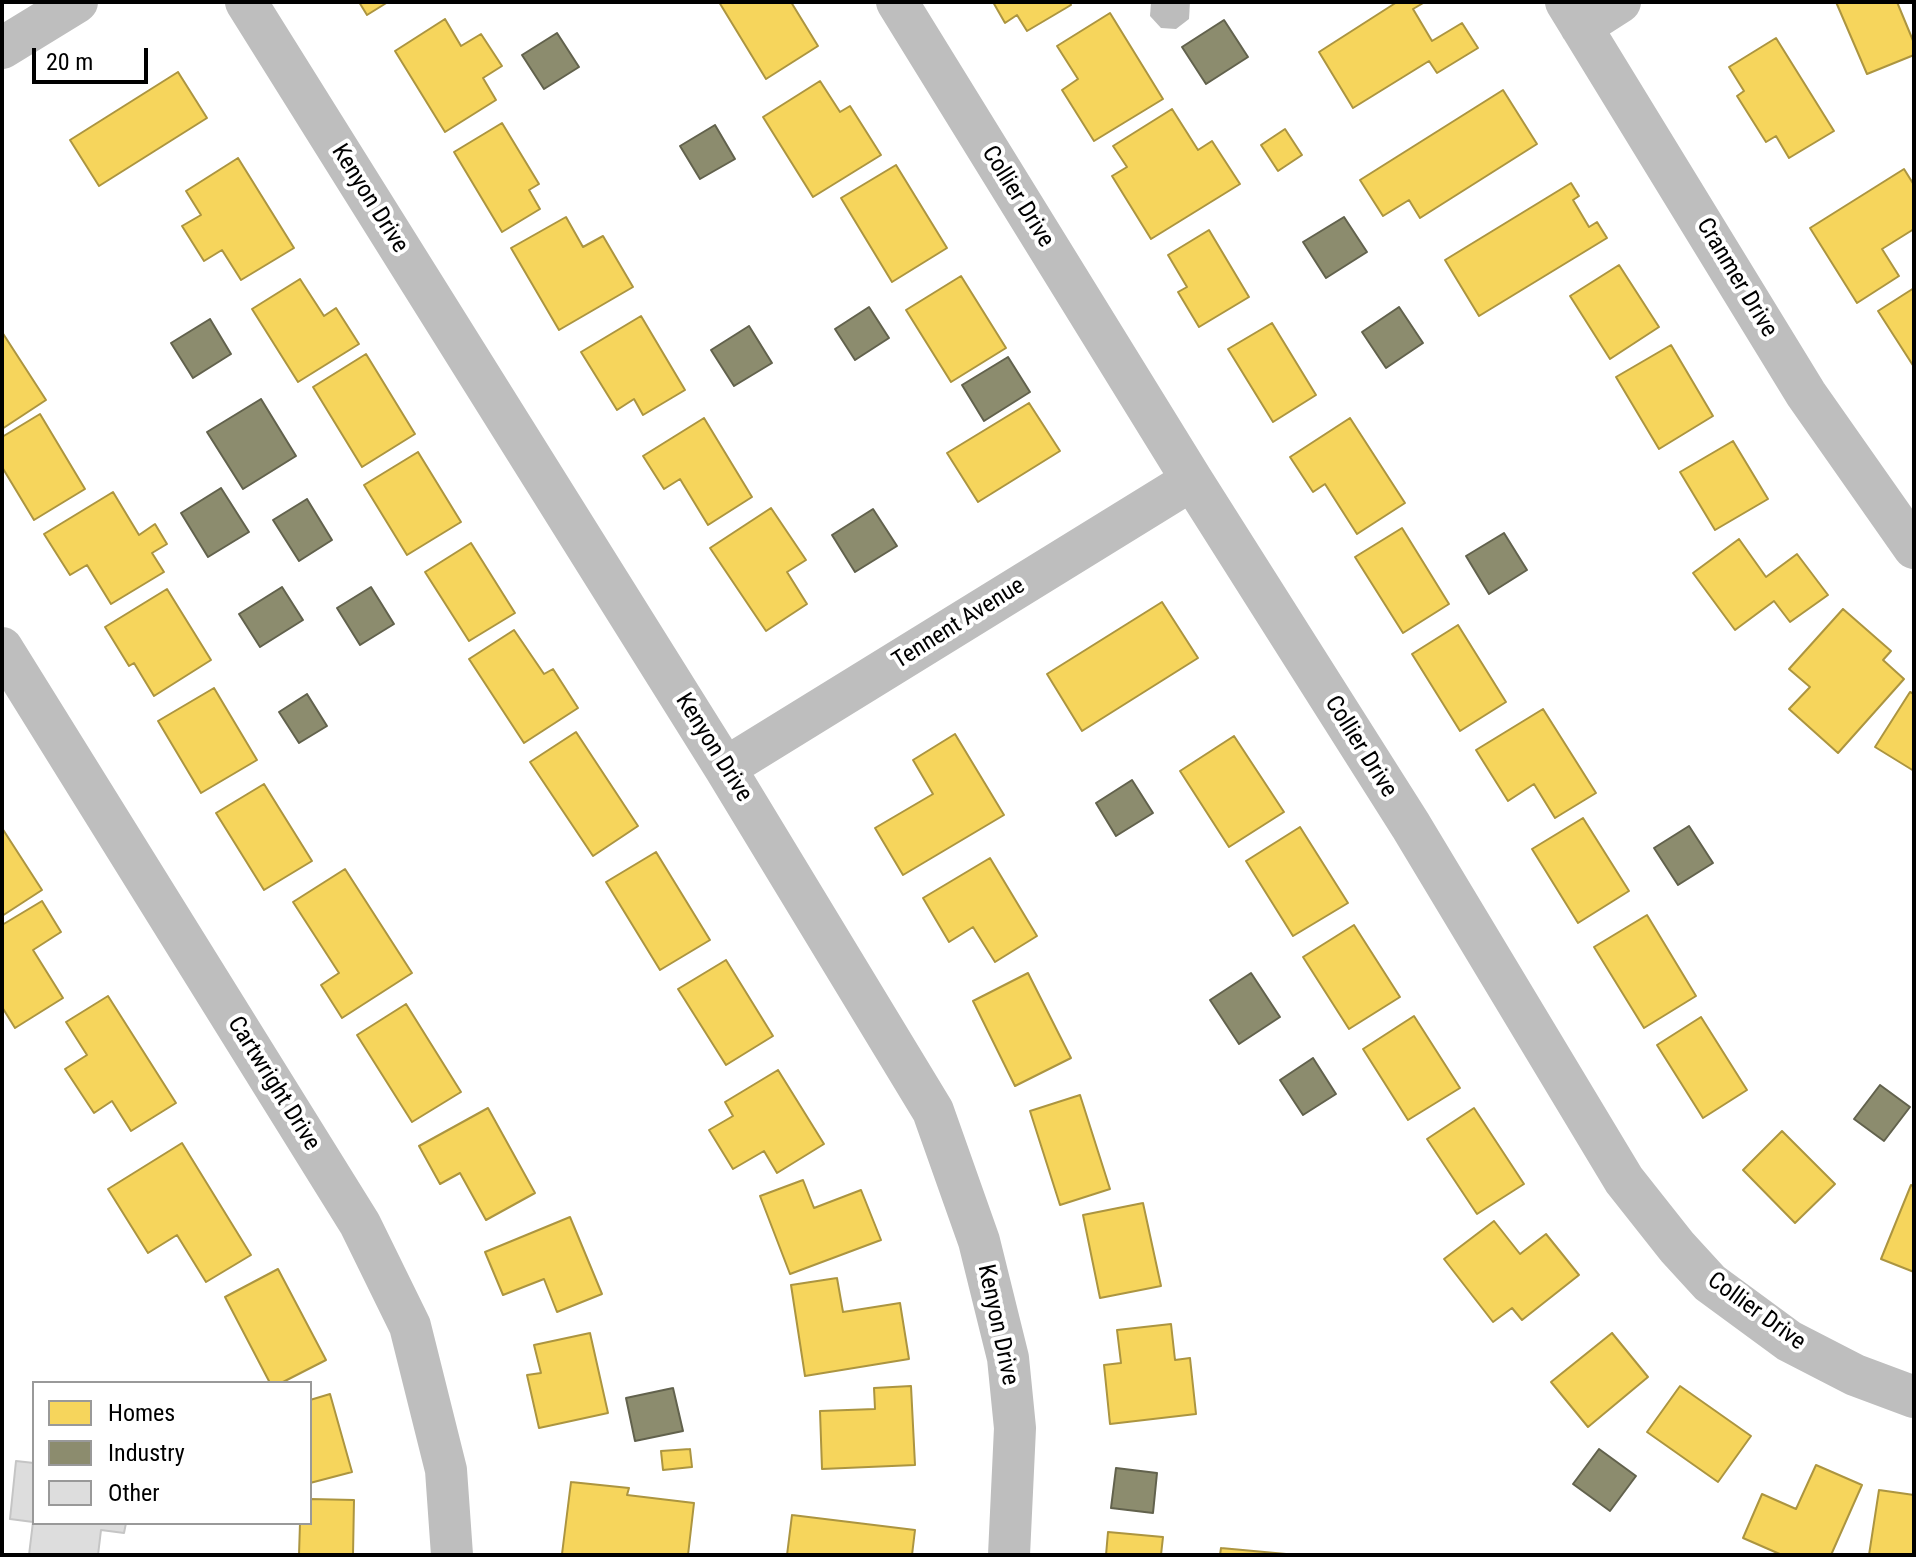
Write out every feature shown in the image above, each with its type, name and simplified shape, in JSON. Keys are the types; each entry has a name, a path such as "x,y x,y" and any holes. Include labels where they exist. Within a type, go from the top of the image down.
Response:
{"street":[{"path":"2,48 77,2"},
{"name":"Kenyon Drive","path":"246,2 725,768 933,1111 979,1241 1008,1358 1015,1428 1009,1555"},
{"name":"Collier Drive","path":"897,2 1192,480 1411,826 1624,1180 1710,1283 1789,1341 1855,1375 1914,1397"},
{"path":"1574,14 1620,2"},
{"name":"Cranmer Drive","path":"1574,14 1806,394 1914,548"},
{"name":"Tennent Avenue","path":"725,768 1192,480"},
{"name":"Cartwright Drive","path":"2,648 367,1237 410,1326 428,1389 446,1470 452,1555"}],"shaded area":[{"path":"1151,2 1190,2 1189,19 1176,29 1161,28 1150,16"}],"building: Homes":[{"path":"359,2 388,2 367,15"},
{"path":"719,2 791,2 818,46 766,79"},
{"path":"993,2 1070,2 1071,5 1027,31 1017,15 1005,23"},
{"path":"1397,2 1425,2 1413,9 1432,41 1462,23 1478,48 1437,73 1429,61 1353,108 1319,52"},
{"path":"1836,2 1897,2 1914,43 1914,55 1867,74"},
{"path":"1110,13 1163,99 1094,141 1062,90 1078,79 1057,46"},
{"path":"445,19 461,46 481,34 502,66 483,78 496,100 445,132 395,51"},
{"path":"1776,38 1834,131 1789,158 1776,136 1766,142 1737,96 1744,91 1729,67"},
{"path":"178,72 207,118 99,186 70,140"},
{"path":"820,81 840,112 850,106 881,155 813,197 763,117"},
{"path":"1503,90 1537,144 1420,218 1409,200 1383,216 1360,180"},
{"path":"1172,109 1198,150 1212,141 1240,184 1151,239 1112,176 1127,167 1113,146"},
{"path":"502,123 539,184 529,190 540,209 502,232 454,152"},
{"path":"1285,129 1302,155 1278,171 1261,145"},
{"path":"238,158 294,248 241,280 222,250 204,261 182,226 201,215 186,191"},
{"path":"896,165 947,248 892,282 841,198"},
{"path":"1904,169 1914,185 1914,229 1882,249 1899,276 1857,303 1810,228"},
{"path":"1571,183 1579,196 1573,200 1589,227 1597,222 1607,238 1479,316 1445,260"},
{"path":"566,217 583,247 603,236 633,287 559,330 511,248"},
{"path":"1209,230 1249,297 1199,327 1178,292 1187,287 1168,255"},
{"path":"1619,265 1659,327 1610,359 1570,296"},
{"path":"961,276 1006,348 951,382 906,310"},
{"path":"300,279 324,316 336,308 359,344 298,382 252,309"},
{"path":"1914,288 1914,367 1878,311"},
{"path":"641,316 685,390 643,415 634,399 617,410 581,352"},
{"path":"1272,323 1316,395 1273,422 1228,349"},
{"path":"2,332 46,400 2,429"},
{"path":"1671,345 1713,416 1659,449 1616,377"},
{"path":"366,354 415,434 362,467 313,387"},
{"path":"1029,403 1060,451 978,502 947,453"},
{"path":"40,414 85,489 34,520 2,467 2,437"},
{"path":"704,418 752,497 708,525 680,479 664,489 643,456"},
{"path":"1350,418 1405,503 1357,534 1325,484 1313,492 1290,457"},
{"path":"1733,441 1768,499 1715,530 1680,472"},
{"path":"418,452 461,522 407,555 364,485"},
{"path":"113,492 139,535 155,524 167,544 152,553 164,572 111,604 87,565 70,575 44,534"},
{"path":"771,508 806,560 787,572 807,604 766,631 710,548"},
{"path":"1402,528 1449,604 1403,633 1355,557"},
{"path":"1739,539 1766,577 1797,554 1828,595 1790,622 1774,601 1735,630 1693,573"},
{"path":"471,543 515,613 469,641 425,572"},
{"path":"167,589 211,660 154,696 134,663 129,666 105,627"},
{"path":"1162,602 1198,658 1082,731 1047,674"},
{"path":"1843,609 1891,651 1883,660 1904,679 1838,753 1789,709 1810,687 1789,669"},
{"path":"1458,625 1506,702 1460,731 1412,654"},
{"path":"514,630 544,674 553,669 578,708 524,743 469,659"},
{"path":"214,688 257,760 201,793 158,721"},
{"path":"1910,692 1914,694 1914,771 1875,747"},
{"path":"1543,709 1596,793 1555,818 1534,784 1508,801 1476,750"},
{"path":"576,732 638,826 593,856 530,762"},
{"path":"955,734 1004,815 903,875 875,828 933,794 913,760"},
{"path":"1234,736 1284,812 1229,847 1180,771"},
{"path":"264,784 312,861 264,890 216,813"},
{"path":"1583,818 1629,891 1578,923 1532,849"},
{"path":"1300,827 1348,903 1293,936 1246,861"},
{"path":"2,828 42,890 2,916"},
{"path":"656,852 710,940 660,970 606,882"},
{"path":"990,858 1037,936 995,962 973,927 949,942 923,898"},
{"path":"345,869 412,973 342,1018 321,985 339,973 293,902"},
{"path":"42,901 61,932 33,950 63,998 15,1028 2,1007 2,925"},
{"path":"1647,915 1696,996 1644,1028 1594,947"},
{"path":"1354,925 1400,997 1349,1029 1303,957"},
{"path":"726,960 773,1036 726,1065 678,989"},
{"path":"1028,973 1071,1058 1015,1086 973,1001"},
{"path":"108,996 176,1103 131,1131 112,1101 94,1113 65,1069 87,1055 66,1022"},
{"path":"406,1004 461,1092 412,1122 357,1035"},
{"path":"1414,1016 1460,1088 1408,1120 1363,1049"},
{"path":"1701,1017 1747,1090 1703,1118 1657,1045"},
{"path":"778,1070 824,1144 777,1173 764,1151 733,1169 709,1130 733,1116 725,1102"},
{"path":"1080,1095 1110,1189 1060,1205 1030,1111"},
{"path":"488,1108 535,1193 486,1220 460,1173 440,1184 419,1146"},
{"path":"1474,1108 1524,1184 1477,1214 1427,1139"},
{"path":"1782,1131 1835,1184 1795,1223 1743,1170"},
{"path":"182,1143 251,1255 206,1282 177,1235 148,1253 108,1189"},
{"path":"803,1180 814,1208 861,1190 881,1240 790,1274 760,1196"},
{"path":"1911,1185 1914,1186 1914,1272 1881,1259"},
{"path":"1143,1203 1161,1286 1100,1298 1083,1215"},
{"path":"570,1217 602,1294 557,1312 544,1279 503,1295 485,1252"},
{"path":"1494,1221 1520,1254 1546,1234 1579,1275 1522,1320 1512,1308 1493,1322 1444,1259"},
{"path":"278,1269 326,1360 285,1381 269,1381 225,1297"},
{"path":"837,1278 843,1312 900,1303 909,1359 805,1376 791,1285"},
{"path":"1171,1324 1175,1360 1190,1358 1196,1414 1110,1424 1104,1365 1121,1363 1117,1330"},
{"path":"590,1333 608,1413 539,1428 527,1375 541,1373 534,1345"},
{"path":"1612,1333 1648,1377 1588,1427 1551,1382"},
{"path":"911,1386 915,1465 822,1469 820,1411 875,1409 874,1388"},
{"path":"1680,1386 1751,1436 1718,1482 1647,1432"},
{"path":"330,1394 352,1472 312,1482 312,1399"},
{"path":"690,1449 692,1467 663,1470 661,1451"},
{"path":"1816,1465 1862,1485 1831,1555 1782,1555 1743,1538 1762,1494 1796,1509"},
{"path":"571,1482 629,1488 627,1495 694,1503 688,1555 562,1554"},
{"path":"1879,1490 1914,1495 1914,1555 1869,1555"},
{"path":"312,1499 354,1500 353,1555 299,1555 300,1525 312,1525"},
{"path":"792,1515 915,1530 912,1555 787,1555"},
{"path":"1108,1532 1163,1537 1161,1555 1106,1555"},
{"path":"1221,1548 1297,1555 1220,1555"}],"building: Industry":[{"path":"1224,20 1248,57 1206,84 1182,47"},
{"path":"557,33 579,67 544,89 522,55"},
{"path":"715,125 735,159 700,179 680,146"},
{"path":"1344,217 1367,252 1326,278 1303,242"},
{"path":"869,307 889,338 855,360 835,329"},
{"path":"1399,307 1423,343 1386,368 1362,332"},
{"path":"210,319 231,354 193,378 171,343"},
{"path":"749,326 772,363 734,386 711,350"},
{"path":"1008,357 1030,392 984,421 962,385"},
{"path":"261,399 296,456 243,489 207,432"},
{"path":"221,488 249,532 208,557 181,513"},
{"path":"307,499 332,540 299,561 273,520"},
{"path":"873,509 897,546 855,572 832,535"},
{"path":"1504,533 1527,570 1489,594 1466,556"},
{"path":"282,587 303,620 260,647 239,614"},
{"path":"371,587 394,624 360,645 337,608"},
{"path":"307,694 327,726 299,743 279,712"},
{"path":"1132,780 1153,813 1116,836 1096,803"},
{"path":"1689,826 1713,863 1678,885 1654,848"},
{"path":"1251,973 1280,1017 1239,1044 1210,1000"},
{"path":"1313,1058 1336,1094 1303,1115 1280,1080"},
{"path":"1880,1085 1910,1107 1884,1141 1854,1119"},
{"path":"673,1388 683,1431 635,1441 626,1398"},
{"path":"1599,1449 1636,1476 1610,1511 1573,1484"},
{"path":"1116,1468 1157,1473 1153,1513 1111,1508"}],"building: Other":[{"path":"16,1461 32,1463 32,1522 10,1519"},
{"path":"33,1525 126,1525 124,1533 101,1530 98,1555 29,1555"}]}
